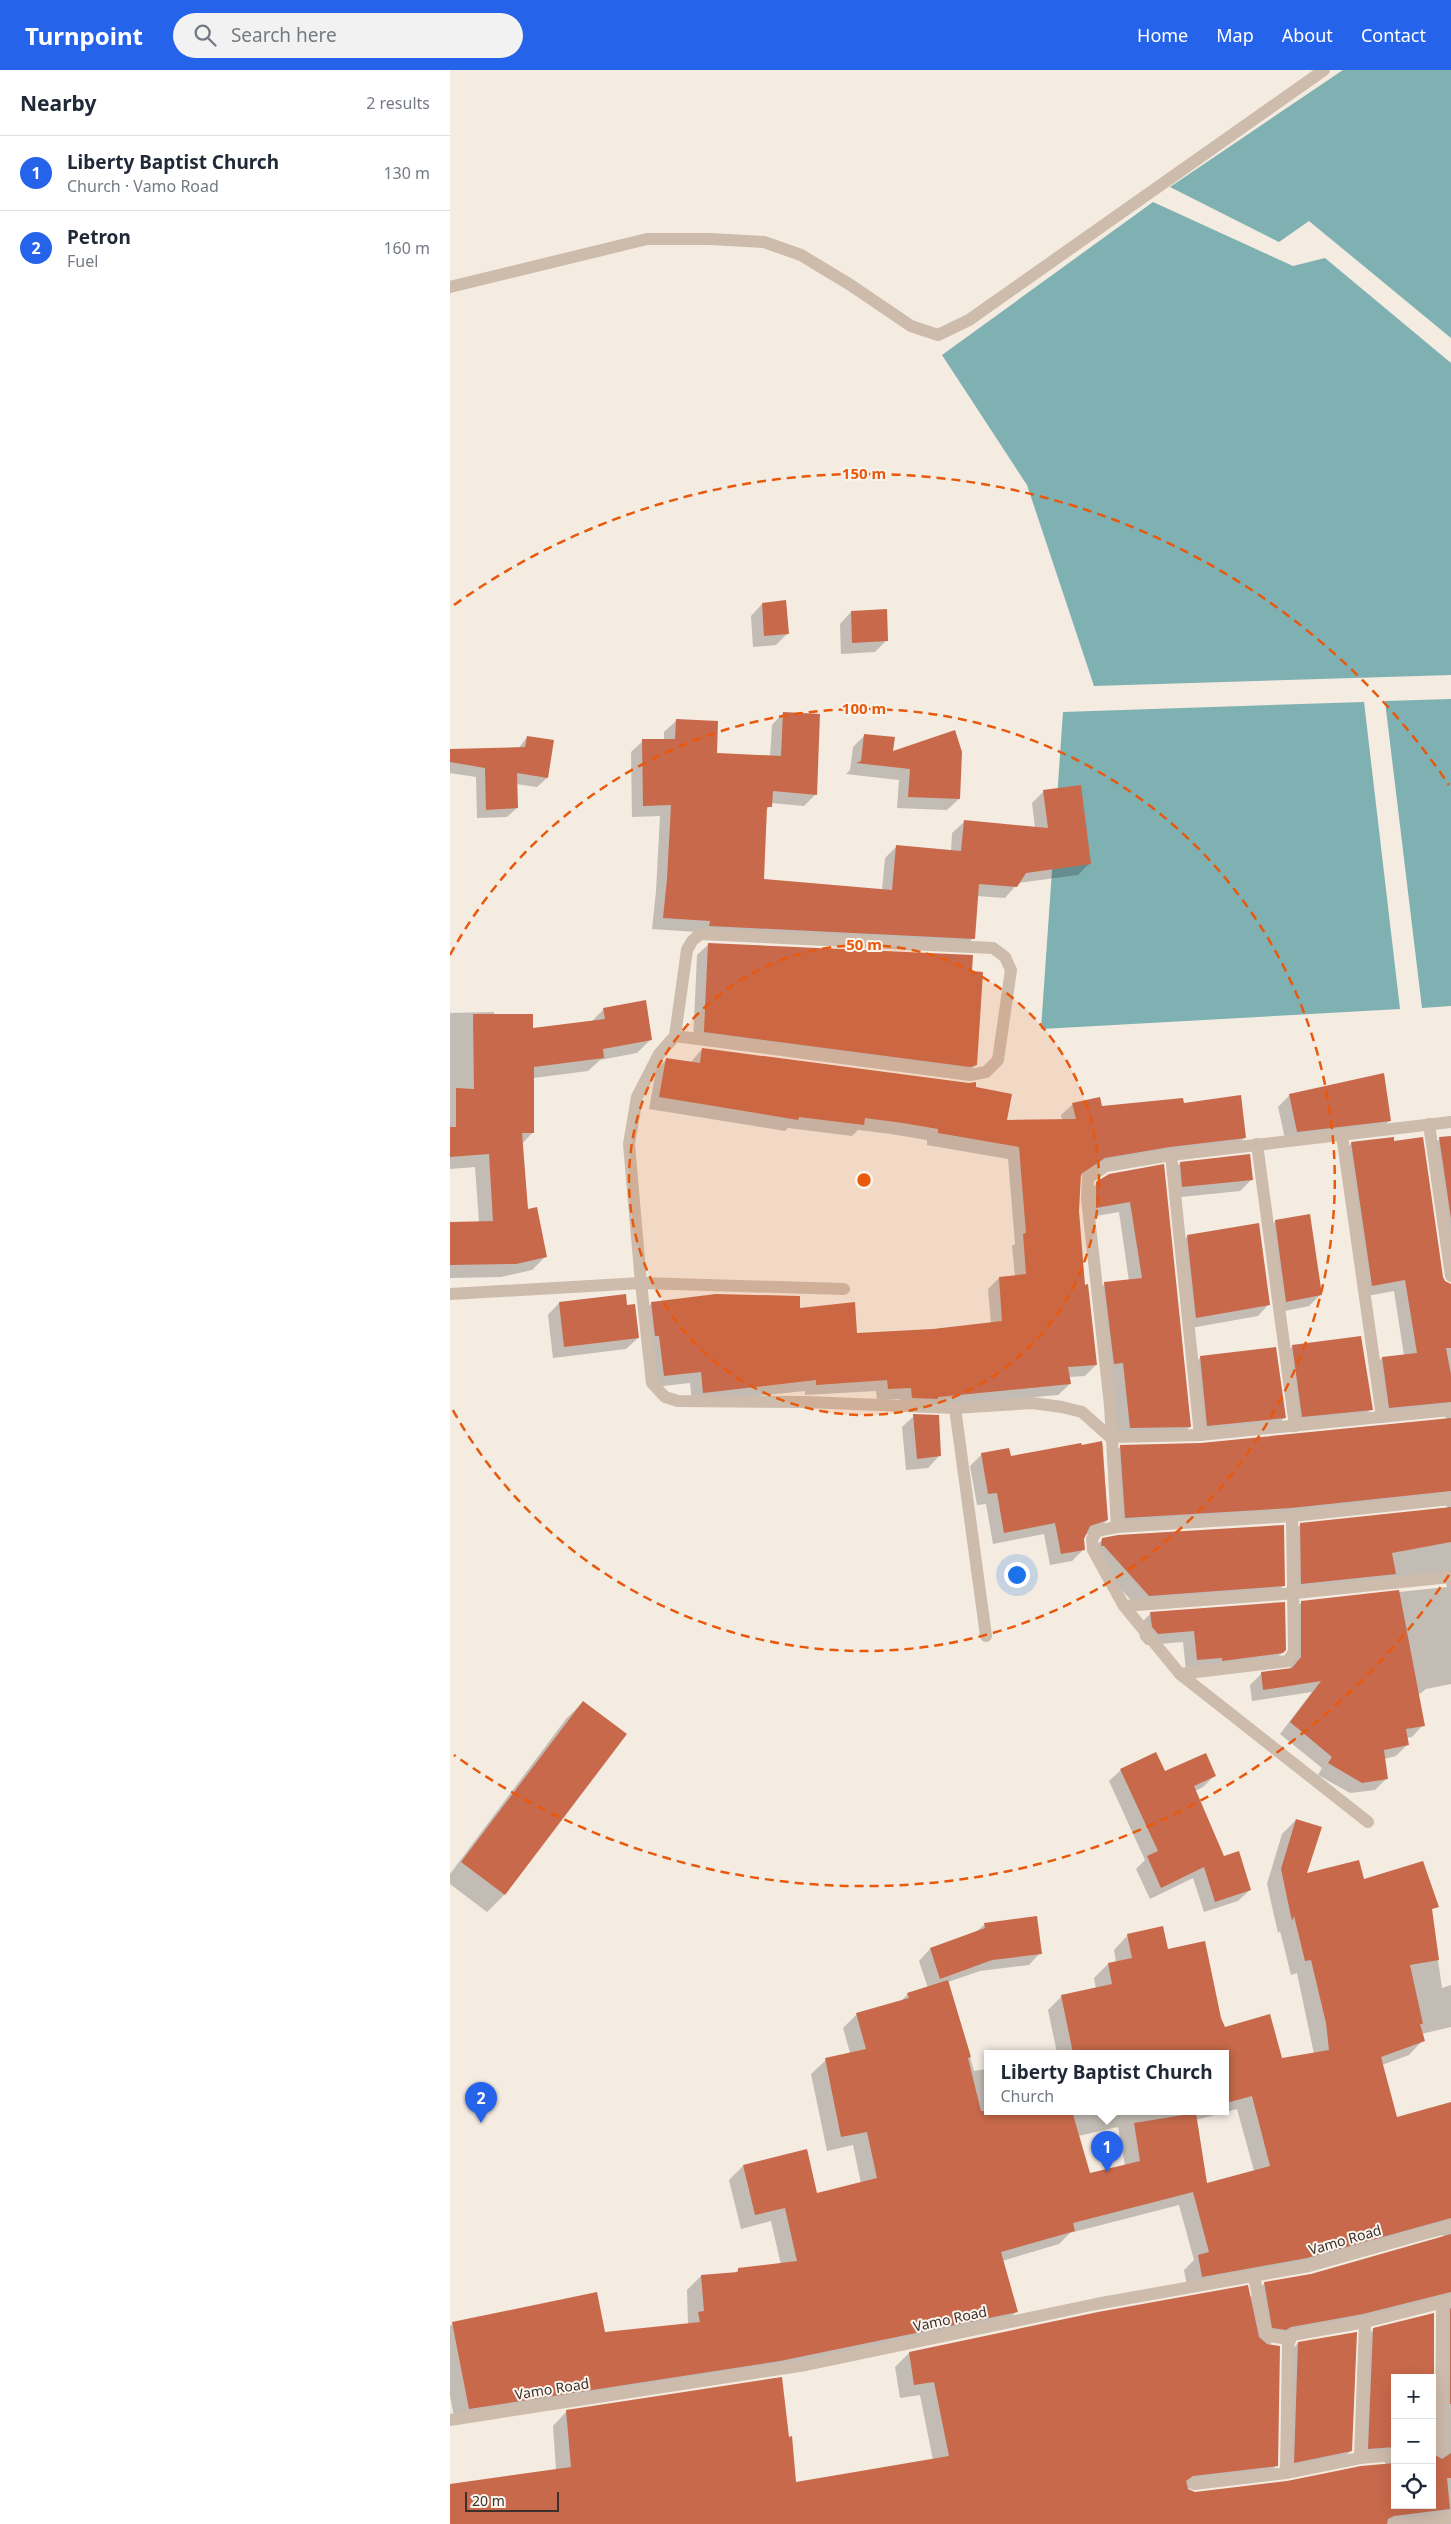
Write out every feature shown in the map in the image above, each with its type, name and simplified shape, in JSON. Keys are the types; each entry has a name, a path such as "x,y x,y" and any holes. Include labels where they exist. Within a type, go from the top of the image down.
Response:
{"street":[{"path":"450,287 648,239 710,239 764,242 800,255 849,284 910,326 938,335 968,320 1324,70"},
{"path":"675,1036 970,1075 986,1072 998,1060 1011,970 1005,957 993,948 700,934 692,941 686,950 675,1036 660,1054 637,1097 629,1144 652,1383 665,1397 678,1401 806,1402 955,1408 1032,1403 1082,1412 1110,1437 1200,1435 1451,1410"},
{"path":"1117,1527 1110,1437 1110,1405 1087,1198 1088,1178 1106,1166 1171,1155 1451,1122"},
{"path":"1428,1124 1451,1276"},
{"path":"1342,1135 1382,1417"},
{"path":"1257,1144 1295,1426"},
{"path":"1171,1155 1200,1435"},
{"path":"450,1294 641,1283 844,1289"},
{"path":"955,1408 986,1636"},
{"path":"1368,1822 1180,1674 1124,1606 1093,1550 1092,1539 1097,1531 1117,1527 1292,1516 1451,1499"},
{"path":"1180,1674 1288,1661 1294,1652 1295,1594 1292,1516"},
{"path":"1124,1606 1295,1594 1451,1577"},
{"name":"Vamo Road","path":"450,2420 806,2365 1096,2304 1309,2266 1451,2226"},
{"path":"1254,2276 1265,2332 1269,2336 1290,2339"},
{"path":"1286,2473 1290,2339 1292,2335 1365,2322 1446,2302 1442,2451"},
{"path":"1360,2458 1365,2322"},
{"path":"1194,2484 1286,2473 1360,2458 1391,2455"},
{"path":"1395,2524 1451,2517"}],"water":[{"path":"1343,70 1451,70 1451,338 1309,221 1279,242 1170,187"},
{"path":"1153,202 1293,266 1325,258 1451,363 1451,675 1094,686 1027,485 942,355"},
{"path":"1451,699 1451,1006 1422,1008 1385,701"},
{"path":"1364,702 1400,1009 1041,1029 1063,712"}],"building":[{"path":"786,600 789,634 764,636 762,603"},
{"path":"887,609 888,641 852,643 851,611"},
{"path":"783,712 820,714 817,795 773,791 772,807 767,807 764,879 892,890 896,845 961,851 964,820 1048,828 1043,790 1081,785 1091,864 1026,873 1017,887 979,884 975,939 709,926 710,921 663,918 671,805 643,806 642,739 675,739 676,719 718,721 717,753 781,756"},
{"path":"955,730 962,752 960,799 908,797 910,769 856,763 861,761 864,734 895,737 893,751"},
{"path":"527,736 554,740 548,778 517,773 518,808 486,810 485,768 450,762 450,749 525,747"},
{"path":"708,943 973,955 972,971 983,972 977,1065 970,1067 704,1032"},
{"path":"646,1000 652,1040 603,1049 604,1058 534,1067 534,1133 522,1133 528,1209 537,1207 547,1257 516,1264 450,1265 450,1222 493,1221 489,1154 450,1157 450,1127 456,1127 456,1088 474,1089 473,1014 533,1014 533,1028 605,1019 603,1008"},
{"path":"702,1048 969,1083 976,1082 976,1087 1012,1094 1007,1120 1076,1119 1072,1103 1100,1097 1102,1106 1183,1098 1184,1103 1241,1095 1246,1138 1170,1147 1105,1158 1081,1174 1079,1211 1085,1285 1088,1284 1097,1365 1068,1367 1071,1384 938,1397 938,1399 912,1398 911,1388 888,1389 887,1380 816,1385 816,1380 703,1393 701,1372 664,1376 659,1336 655,1336 651,1302 716,1294 800,1296 800,1308 855,1302 857,1333 933,1329 1002,1321 999,1277 1026,1274 1023,1234 1026,1233 1019,1147 938,1133 938,1129 903,1123 865,1118 864,1125 799,1117 798,1120 659,1097 666,1058 700,1063"},
{"path":"1384,1073 1391,1121 1297,1132 1289,1094"},
{"path":"1451,1136 1451,1219 1439,1137"},
{"path":"1394,1137 1394,1141 1423,1137 1443,1277 1445,1281 1451,1284 1451,1348 1446,1348 1451,1375 1451,1402 1389,1408 1382,1357 1417,1353 1405,1280 1372,1286 1351,1142"},
{"path":"1250,1154 1253,1180 1182,1187 1180,1162"},
{"path":"1164,1164 1191,1427 1130,1428 1123,1363 1114,1364 1104,1282 1142,1278 1130,1202 1096,1208 1096,1182 1109,1174"},
{"path":"1310,1214 1322,1295 1286,1302 1275,1220"},
{"path":"1259,1223 1270,1305 1196,1318 1187,1235"},
{"path":"626,1294 627,1305 635,1304 639,1338 564,1347 559,1302"},
{"path":"1361,1336 1373,1410 1302,1417 1292,1345"},
{"path":"1276,1347 1286,1418 1207,1426 1200,1356"},
{"path":"913,1414 939,1415 941,1456 917,1459"},
{"path":"1451,1418 1451,1491 1291,1508 1125,1518 1120,1445 1201,1443"},
{"path":"1102,1441 1108,1520 1090,1526 1084,1539 1085,1550 1061,1554 1055,1523 1004,1533 997,1493 988,1494 981,1453 1009,1448 1011,1456"},
{"path":"1451,1507 1451,1542 1392,1553 1396,1574 1301,1584 1300,1523"},
{"path":"1284,1525 1285,1586 1149,1596 1104,1546 1101,1546 1102,1538 1118,1535"},
{"path":"1399,1590 1425,1726 1406,1729 1409,1745 1384,1750 1388,1779 1362,1783 1328,1763 1332,1757 1290,1722 1321,1681 1263,1690 1261,1672 1292,1668 1301,1657 1301,1601"},
{"path":"1285,1602 1286,1650 1283,1653 1222,1661 1222,1658 1197,1660 1194,1631 1158,1634 1152,1627 1150,1612"},
{"path":"583,1701 627,1734 505,1895 461,1862"},
{"path":"1156,1752 1165,1771 1206,1753 1216,1776 1194,1786 1224,1856 1239,1851 1251,1890 1215,1902 1204,1867 1161,1888 1147,1856 1158,1851 1120,1769"},
{"path":"1296,1819 1322,1827 1307,1873 1359,1860 1364,1879 1423,1861 1439,1907 1432,1909 1439,1960 1410,1965 1423,2024 1420,2024 1425,2041 1381,2057 1397,2117 1451,2102 1451,2218 1307,2258 1202,2277 1198,2255 1209,2252 1193,2192 1073,2223 1075,2231 1001,2252 1018,2312 780,2361 469,2409 452,2322 597,2292 605,2332 700,2322 698,2312 704,2311 701,2275 738,2272 738,2268 797,2261 785,2208 755,2215 743,2165 807,2149 817,2193 877,2178 867,2132 841,2137 825,2058 866,2049 856,2013 909,1998 907,1993 948,1980 971,2057 968,2058 981,2111 984,2111 984,2115 1073,2115 1090,2173 1140,2161 1134,2123 1184,2115 1196,2115 1207,2183 1270,2166 1252,2096 1229,2102 1229,2050 1072,2050 1061,1995 1112,1984 1108,1963 1132,1958 1127,1934 1163,1926 1168,1949 1205,1941 1221,2018 1225,2027 1270,2014 1282,2058 1329,2050 1326,2023 1311,1960 1305,1961 1294,1916 1292,1921 1281,1869"},
{"path":"1037,1916 1042,1954 992,1960 940,1979 930,1948 985,1928 984,1923"},
{"path":"1451,2234 1451,2292 1363,2314 1291,2327 1286,2330 1272,2328 1264,2282 1311,2274"},
{"path":"1248,2285 1259,2337 1267,2344 1280,2346 1278,2466 1193,2476 1186,2481 1188,2489 1195,2492 1287,2481 1361,2466 1391,2463 1391,2509 1436,2509 1436,2456 1442,2459 1451,2453 1451,2478 1447,2478 1450,2509 1394,2516 1388,2519 1387,2524 450,2524 450,2484 571,2467 566,2410 782,2377 789,2437 792,2436 796,2482 949,2456 934,2382 914,2385 909,2352 1098,2312"},
{"path":"1450,2309 1451,2404 1450,2404"},
{"path":"1434,2313 1434,2374 1391,2374 1391,2447 1368,2449 1373,2328"},
{"path":"1357,2332 1352,2451 1294,2463 1298,2342"}],"place":[{"name":"Petron","path":"481,2123"},
{"name":"Liberty Baptist Church","path":"1107,2172"}]}
